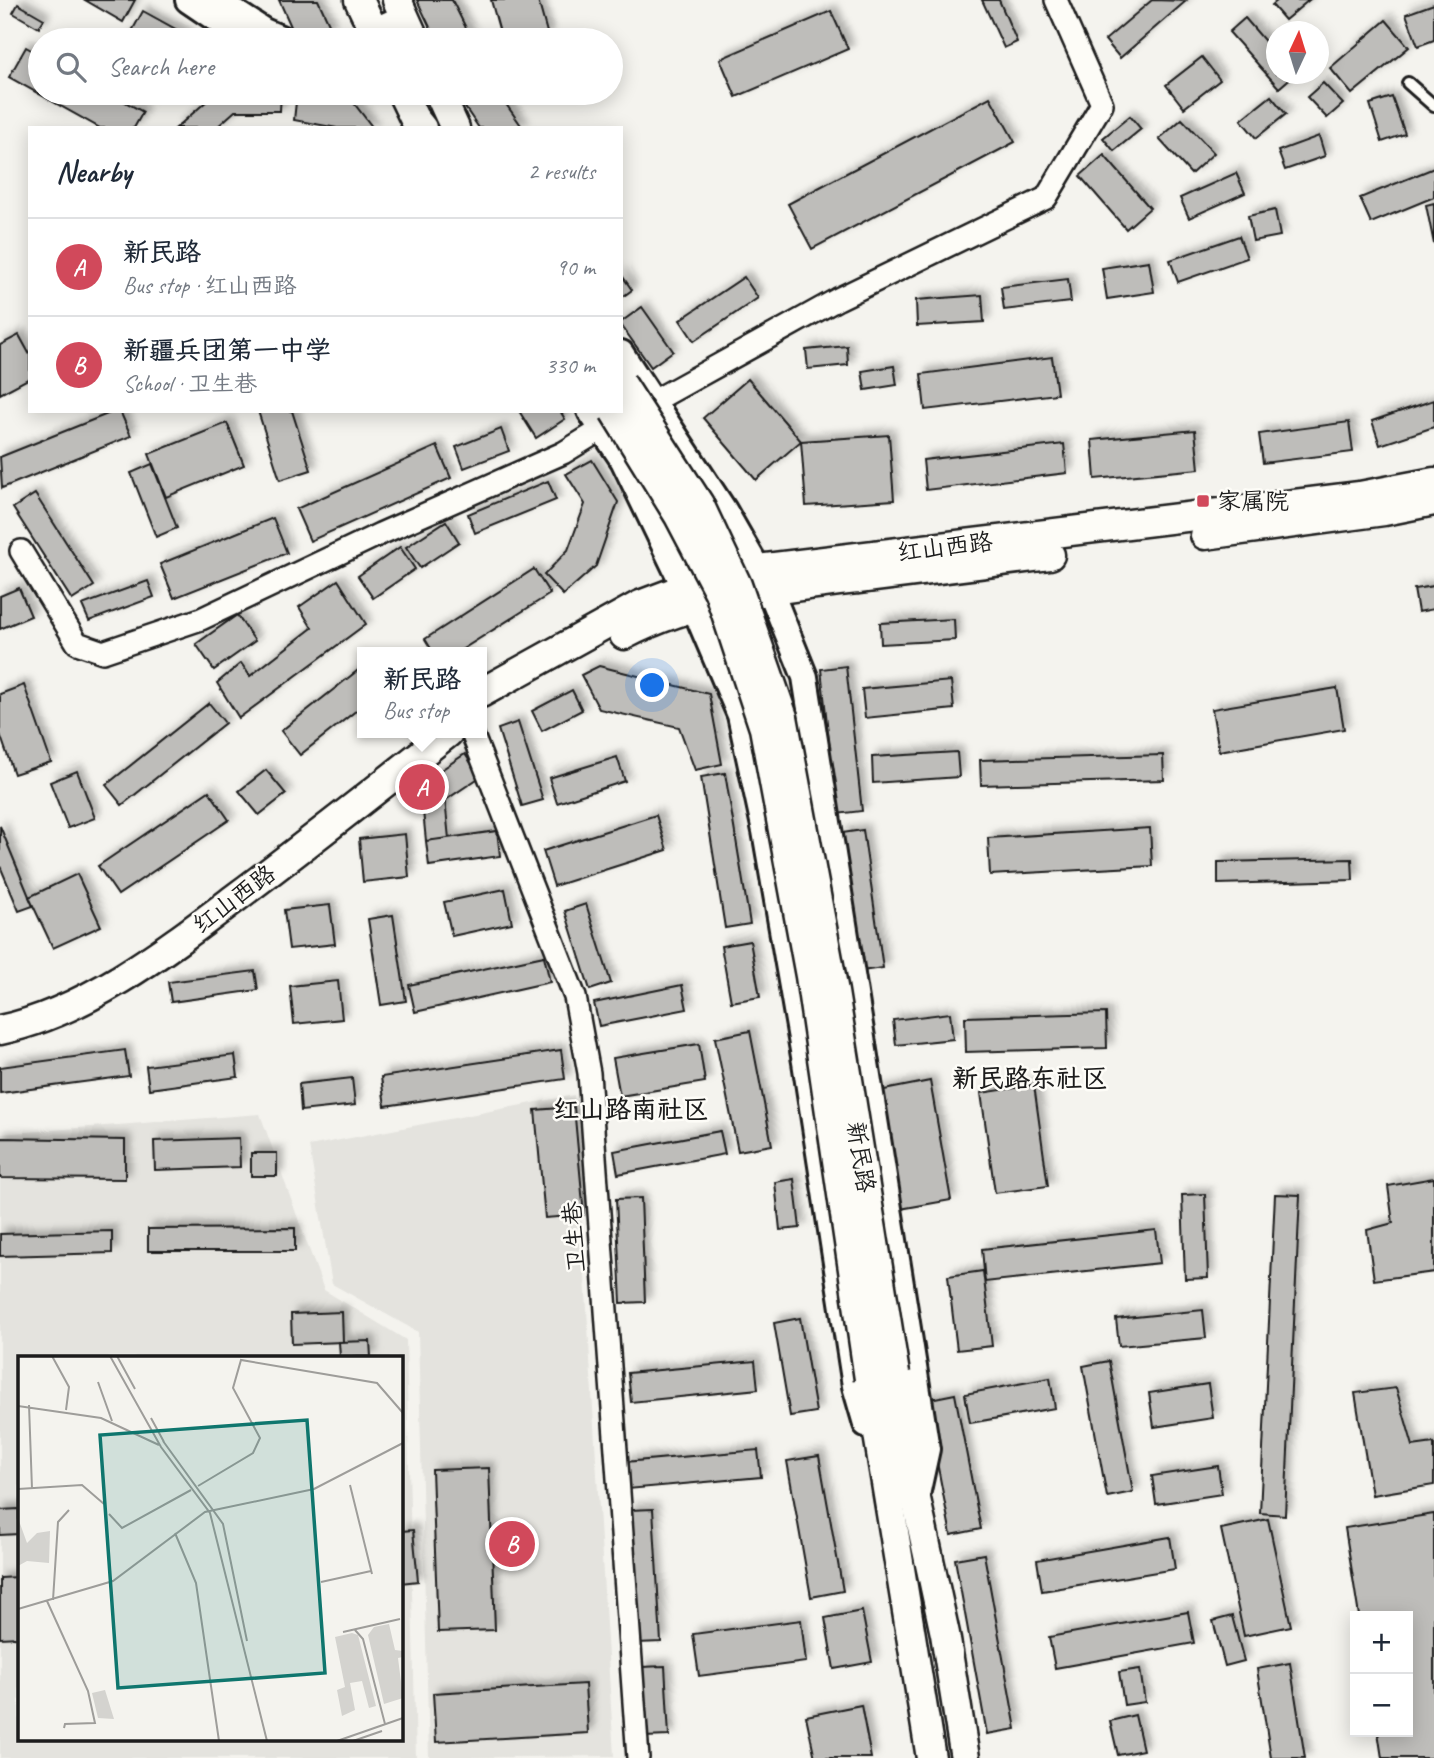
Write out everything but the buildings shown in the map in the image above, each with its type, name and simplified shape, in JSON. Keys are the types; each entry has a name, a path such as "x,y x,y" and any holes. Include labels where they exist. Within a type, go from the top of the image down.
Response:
{"main road":[{"path":"359,0 368,28"},
{"path":"408,105 418,125"},
{"path":"446,105 454,126"},
{"name":"新民路","path":"623,386 699,504 737,585 783,717 834,992 882,1376 887,1496 931,1758"},
{"name":"新民路","path":"602,417 680,516 719,592 764,728 882,1376 916,1499 945,1634 965,1758"},
{"name":"红山西路","path":"487,690 640,605 690,598 764,580 1360,496 1434,482"},
{"name":"红山西路","path":"764,580 1290,525 1434,501"},
{"name":"红山西路","path":"487,707 690,598"},
{"name":"红山西路","path":"0,1021 13,1018 62,995 165,930 417,738"},
{"name":"红山西路","path":"0,1030 63,1009 177,942 442,738"}],"street":[{"path":"188,0 229,28"},
{"path":"216,0 259,28"},
{"path":"652,402 838,299 1046,198 1102,104 1056,0"},
{"path":"388,28 405,19"},
{"path":"399,105 418,125"},
{"path":"451,105 469,126"},
{"path":"623,357 724,510 764,580 805,677 927,1449 916,1499"},
{"path":"21,551 77,643 103,652 201,619 380,534 563,453 602,417 690,598 740,715 765,831 855,1386 887,1496"},
{"name":"卫生巷","path":"474,738 575,998 589,1073 638,1758"}],"lane":[{"path":"1408,83 1434,106"}],"shaded area":[{"path":"574,1095 614,1756 429,1758 418,1332 332,1284 309,1146"},
{"path":"260,1114 324,1290 406,1340 416,1758 0,1758 0,1134"}],"place":[{"name":"家属院","path":"1203,501"},
{"name":"新民路","path":"422,787"},
{"name":"新疆兵团第一中学","path":"512,1544"}],"district":[{"name":"新民路东社区","path":"1030,1078"},
{"name":"红山路南社区","path":"631,1109"}]}
